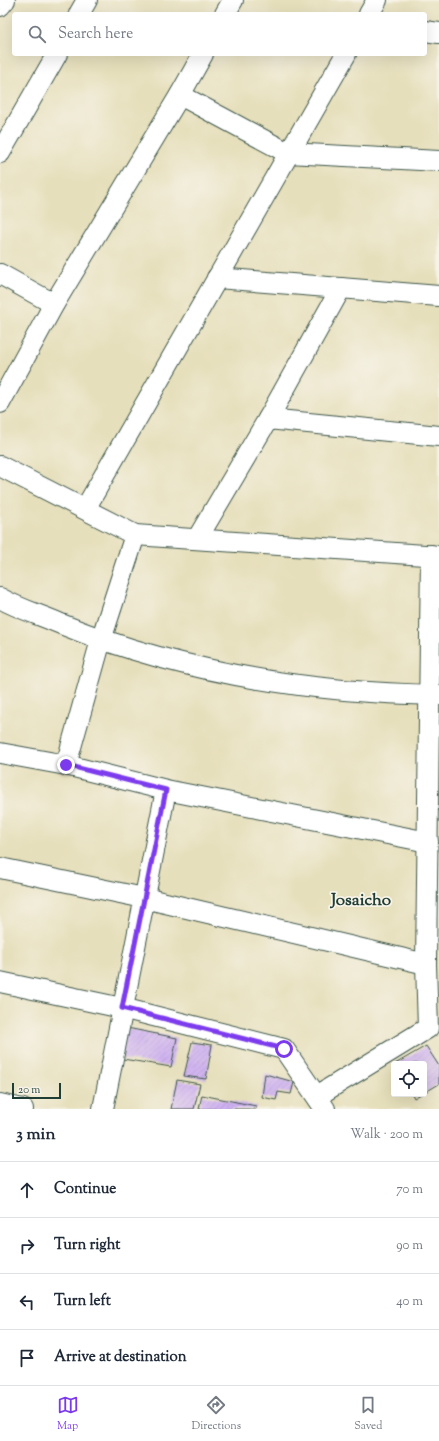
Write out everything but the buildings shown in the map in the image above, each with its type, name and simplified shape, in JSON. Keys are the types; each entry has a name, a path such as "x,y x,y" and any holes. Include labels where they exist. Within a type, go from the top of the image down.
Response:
{"street":[{"path":"0,6 5,0"},
{"path":"80,12 87,0"},
{"path":"370,12 376,0"},
{"path":"427,32 439,33"},
{"path":"0,153 56,56"},
{"path":"0,403 54,304 202,56"},
{"path":"85,509 288,152 345,56"},
{"path":"180,94 288,152 439,161"},
{"path":"0,274 54,304"},
{"path":"217,278 439,296"},
{"path":"197,539 268,419 341,288"},
{"path":"268,419 439,436"},
{"path":"0,466 135,535 435,555 434,695 428,842 426,964 428,1028 321,1103 284,1049 122,1008 0,982"},
{"path":"66,765 101,640 135,535"},
{"path":"0,598 101,640 206,670 250,679 337,690 434,695"},
{"path":"0,753 66,765 166,790 428,842"},
{"path":"102,1109 166,790"},
{"path":"0,868 144,898 426,964"},
{"path":"0,1104 23,1109"}],"district":[{"name":"Josaicho","path":"361,901"}],"route":[{"path":"66,765 166,790 122,1008 284,1049"}]}
